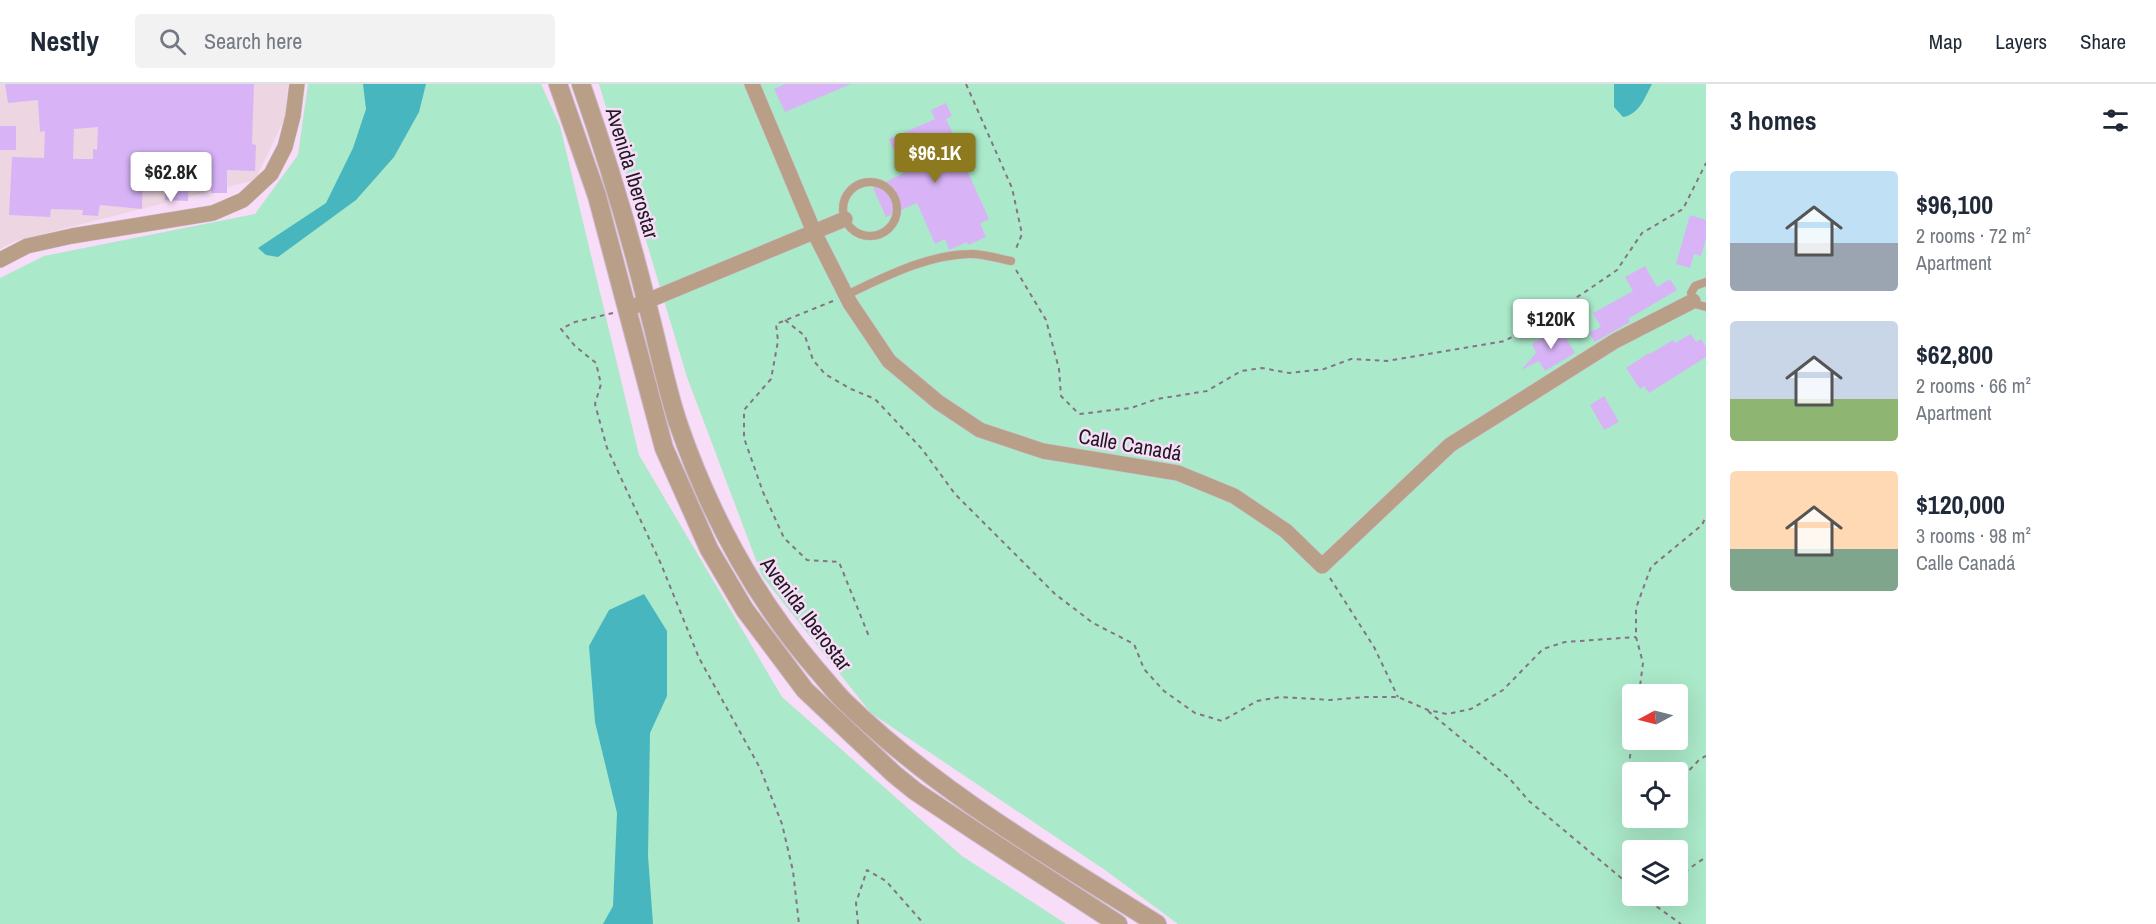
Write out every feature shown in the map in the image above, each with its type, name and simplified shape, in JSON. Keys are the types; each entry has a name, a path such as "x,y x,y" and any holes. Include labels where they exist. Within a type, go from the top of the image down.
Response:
{"street":[{"path":"0,260 27,246 72,236 213,213 243,200 271,174 285,147 293,116 297,84"},
{"name":"Avenida Iberostar","path":"558,84 597,196 664,448 709,549 745,610 805,690 915,791 1119,924"},
{"name":"Avenida Iberostar","path":"581,84 647,302 678,424 738,559 763,600 794,643 843,700 909,759 945,787 1157,924"},
{"name":"Calle Canadá","path":"752,84 814,232 846,295 889,361 938,402 980,430 1043,451 1178,473 1234,496 1286,531 1322,566"},
{"path":"627,309 845,219"},
{"path":"1322,566 1450,445 1615,341 1699,304"}],"lane":[{"path":"878,182 885,186 896,200 896,218 891,226 875,236 857,233 845,219 844,202 847,194 860,183 878,182"},
{"path":"846,295 899,271 942,257 972,254 1011,261"},
{"path":"1699,304 1692,289 1698,283 1706,282"}],"path":[{"path":"966,84 1012,188 1022,234 1011,261 1046,320 1059,369 1061,396 1079,414 1131,408 1157,399 1207,391 1241,371 1262,368 1290,373 1324,369 1350,359 1387,361 1505,341 1617,270 1642,233 1683,209 1706,163"},
{"path":"846,295 776,324 778,341 771,379 744,410 744,438 763,492 784,538 807,560 839,562 870,639"},
{"path":"627,309 575,322 561,329 575,346 596,363 601,384 595,404 607,448 661,564 699,658 760,768 768,787 782,824 790,859 799,924"},
{"path":"785,320 805,336 813,360 825,374 875,399 922,449 955,494 1055,594 1093,623 1134,644 1144,669 1151,677 1164,691 1195,713 1222,721 1257,701 1281,697 1330,700 1398,697 1428,710 1447,714 1471,709 1503,690 1543,649 1565,642 1636,637"},
{"path":"1640,684 1643,663 1636,637 1636,608 1651,567 1702,525 1706,516"},
{"path":"1322,566 1374,647 1398,697"},
{"path":"1428,710 1509,778 1529,801 1622,878"},
{"path":"1688,772 1706,756"},
{"path":"1688,869 1706,857"},
{"path":"858,924 856,903 867,870 886,881 924,924"},
{"path":"1656,906 1681,924"}],"shaded area":[{"path":"0,84 288,84 285,118 255,180 15,241 0,249"}],"green space":[{"path":"308,84 541,84 560,126 639,455 782,697 962,856 1066,924 0,924 0,278 44,256 255,214 298,155"},
{"path":"599,84 1706,84 1706,924 1178,924 1105,870 871,713 762,576 687,377"}],"water":[{"path":"363,84 426,84 419,112 394,157 356,200 278,257 266,255 258,248 326,203 353,148 366,109"},
{"path":"1614,84 1652,84 1637,109 1629,116 1623,117 1614,107"},
{"path":"644,594 667,631 667,696 650,733 648,856 653,924 603,924 613,906 617,813 595,722 589,646 609,610"}],"building":[{"path":"5,84 254,84 252,144 256,145 255,171 227,170 227,193 211,193 212,170 189,169 188,201 165,200 165,169 143,167 142,209 100,205 98,216 82,215 83,210 51,209 50,217 9,215 12,157 44,158 45,131 40,132 38,100 8,103","holes":["98,127 97,150 93,149 93,159 73,159 74,129"]},
{"path":"785,84 851,84 785,112 774,89"},
{"path":"946,103 952,116 946,119 956,140 947,144 956,162 962,159 989,219 980,223 986,237 949,250 945,239 935,244 917,203 886,217 873,188 904,173 889,139 935,119 931,110"},
{"path":"0,126 16,126 16,150 0,150"},
{"path":"1690,215 1706,220 1706,238 1701,256 1694,254 1690,268 1676,264"},
{"path":"1645,266 1657,287 1670,279 1677,290 1628,319 1630,322 1595,342 1589,333 1601,327 1593,313 1633,291 1625,277"},
{"path":"1559,327 1575,353 1545,371 1539,361 1521,370 1536,353 1532,344"},
{"path":"1691,334 1696,342 1701,339 1706,347 1706,357 1649,393 1644,386 1640,389 1626,368 1673,340 1675,343"},
{"path":"1604,396 1619,422 1604,430 1590,405"}]}
